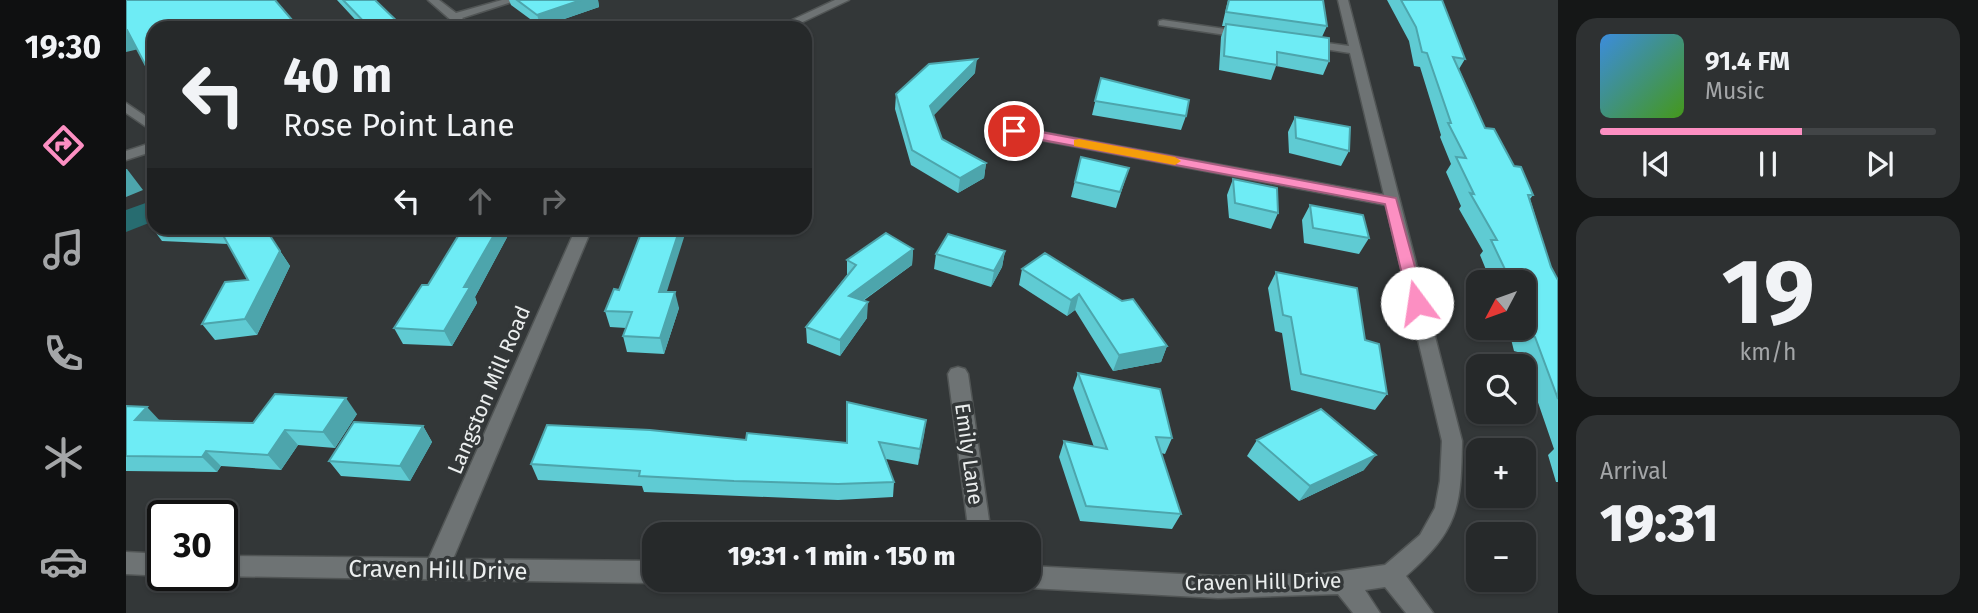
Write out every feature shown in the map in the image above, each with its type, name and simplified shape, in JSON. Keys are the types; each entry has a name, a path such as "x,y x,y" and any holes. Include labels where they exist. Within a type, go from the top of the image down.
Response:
{"street":[{"path":"433,0 459,21"},
{"path":"454,17 513,0"},
{"path":"797,21 844,0"},
{"path":"1343,0 1452,441 1446,510 1428,542 1390,575 1421,613"},
{"path":"1163,23 1259,36"},
{"path":"1286,40 1354,50"},
{"path":"126,107 147,123"},
{"path":"1014,131 1391,201"},
{"path":"126,156 147,148"},
{"name":"Langston Mill Road","path":"436,570 581,235"},
{"name":"Emily Lane","path":"958,374 979,522"},
{"path":"126,563 147,564"},
{"name":"Craven Hill Drive","path":"238,567 642,572"},
{"name":"Craven Hill Drive","path":"1041,578 1218,586 1322,585 1390,575"},
{"path":"1343,582 1368,613"}],"shaded area":[{"path":"147,202 147,224 126,232 126,210"}],"building":[{"path":"126,0 275,0 293,21 147,21 147,68 126,30"},
{"path":"343,0 375,0 397,21 363,21"},
{"path":"517,0 581,0 537,15"},
{"path":"1229,0 1323,0 1327,26 1226,12"},
{"path":"1401,0 1442,0 1465,59 1453,57 1485,128 1494,129 1514,166 1521,167 1533,195 1528,195 1551,267 1558,280 1558,399 1536,340 1536,270 1505,270 1491,240 1497,240 1470,193 1474,194 1456,157 1466,158 1448,123 1451,123 1427,53 1422,52 1416,27"},
{"path":"1226,24 1329,38 1329,61 1277,52 1277,65 1224,56"},
{"path":"977,59 930,106 942,139 986,163 960,178 912,150 896,94 929,64"},
{"path":"1101,78 1189,100 1186,116 1095,101"},
{"path":"1295,117 1350,127 1349,151 1296,138"},
{"path":"1081,157 1129,168 1120,192 1075,182"},
{"path":"1233,179 1277,188 1278,213 1235,203"},
{"path":"1310,205 1363,215 1369,238 1313,228"},
{"path":"886,233 913,249 849,296 868,302 840,340 806,327 856,265 847,260"},
{"path":"948,234 1005,251 994,271 936,254"},
{"path":"223,235 270,235 280,251 245,319 202,324 225,282 248,280"},
{"path":"459,235 494,235 464,287 470,287 444,331 394,328 422,285 428,285"},
{"path":"640,235 678,235 659,292 675,292 660,338 623,336 632,312 605,311 614,289 619,290"},
{"path":"1045,253 1122,301 1133,299 1167,346 1119,355 1079,294 1071,300 1022,269"},
{"path":"1276,272 1357,288 1365,340 1379,344 1387,394 1301,374 1291,317 1283,315"},
{"path":"1078,373 1160,389 1172,438 1156,437 1181,514 1086,506 1064,441 1107,449"},
{"path":"275,394 346,398 323,432 285,430 268,455 206,451 202,457 126,456 126,406 147,407 135,420 253,423"},
{"path":"847,402 926,420 920,449 879,442 894,482 838,484 734,481 639,476 640,471 531,464 547,425 650,430 746,440 747,433 847,443"},
{"path":"1321,409 1376,455 1310,486 1257,440"},
{"path":"354,422 423,426 400,466 329,461"}],"slow traffic":[{"path":"1079,143 1175,161"}],"route":[{"path":"1014,131 1391,201 1417,303"}]}
